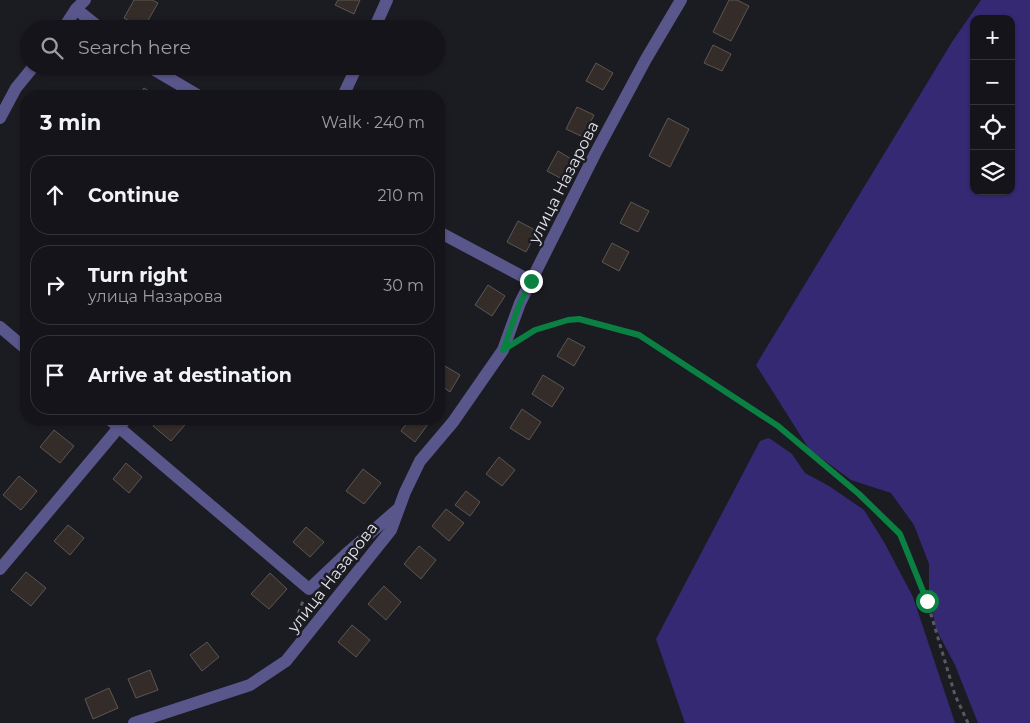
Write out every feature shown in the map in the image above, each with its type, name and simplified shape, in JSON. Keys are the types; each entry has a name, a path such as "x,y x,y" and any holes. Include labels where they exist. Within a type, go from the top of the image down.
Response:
{"street":[{"path":"378,20 387,0"},
{"name":"улица Назарова","path":"134,723 250,685 286,661 391,530 405,492 420,461 453,422 503,350 520,303 595,154 646,59 681,0"},
{"path":"70,20 81,5 94,20"},
{"path":"0,118 16,88 27,75"},
{"path":"163,75 189,90"},
{"path":"346,90 353,75"},
{"path":"445,235 531,281"},
{"path":"0,327 20,344"},
{"path":"0,569 121,425"},
{"path":"125,425 309,589 399,508"}],"path":[{"path":"503,350 535,330 568,320 579,319 639,335 778,426 859,494 900,534 927,601 955,695 968,723"}],"shaded area":[{"path":"981,0 1030,0 1030,723 978,723 955,665 936,629 929,592 929,564 914,525 891,493 851,480 809,449 756,365 952,42 970,16 970,195 1015,195 1015,15 971,15"},
{"path":"769,438 792,454 805,473 829,486 864,510 884,542 913,597 955,723 685,723 656,639 760,441"}],"building":[{"path":"134,0 152,0 158,3 148,20 127,20 124,18"},
{"path":"338,0 360,0 354,14 335,5"},
{"path":"729,0 737,0 749,6 731,41 713,32"},
{"path":"713,45 731,54 722,71 704,63"},
{"path":"596,63 613,73 603,90 586,81"},
{"path":"577,107 594,115 583,137 566,129"},
{"path":"668,118 689,129 670,167 649,156"},
{"path":"558,151 573,160 562,179 547,171"},
{"path":"631,202 649,211 638,232 620,223"},
{"path":"518,221 537,231 526,252 507,242"},
{"path":"612,243 629,252 619,271 602,262"},
{"path":"488,285 505,296 492,316 475,305"},
{"path":"568,338 585,347 574,366 557,356"},
{"path":"445,366 460,375 450,392 445,388"},
{"path":"543,375 564,388 552,407 532,394"},
{"path":"522,409 541,422 529,440 510,428"},
{"path":"154,425 185,425 171,441"},
{"path":"406,425 427,425 415,442 401,431"},
{"path":"54,430 74,446 60,463 40,447"},
{"path":"499,457 515,470 502,486 486,474"},
{"path":"126,463 142,477 129,493 113,479"},
{"path":"363,469 381,483 364,504 346,491"},
{"path":"19,476 37,491 21,510 3,495"},
{"path":"466,491 480,502 470,516 455,505"},
{"path":"446,509 464,523 449,541 432,526"},
{"path":"68,525 84,538 70,555 54,541"},
{"path":"306,527 324,542 310,557 293,542"},
{"path":"419,546 436,560 421,579 404,564"},
{"path":"26,572 46,588 31,606 11,590"},
{"path":"270,573 287,589 269,609 251,594"},
{"path":"384,586 401,602 386,620 368,604"},
{"path":"352,625 370,640 356,657 338,642"},
{"path":"207,642 219,657 202,671 190,655"},
{"path":"150,670 158,690 136,698 128,679"},
{"path":"109,688 118,708 93,719 85,699"}],"route":[{"path":"531,281 520,303 503,350 535,330 568,320 579,319 639,335 778,426 859,494 900,534 927,601"}]}
